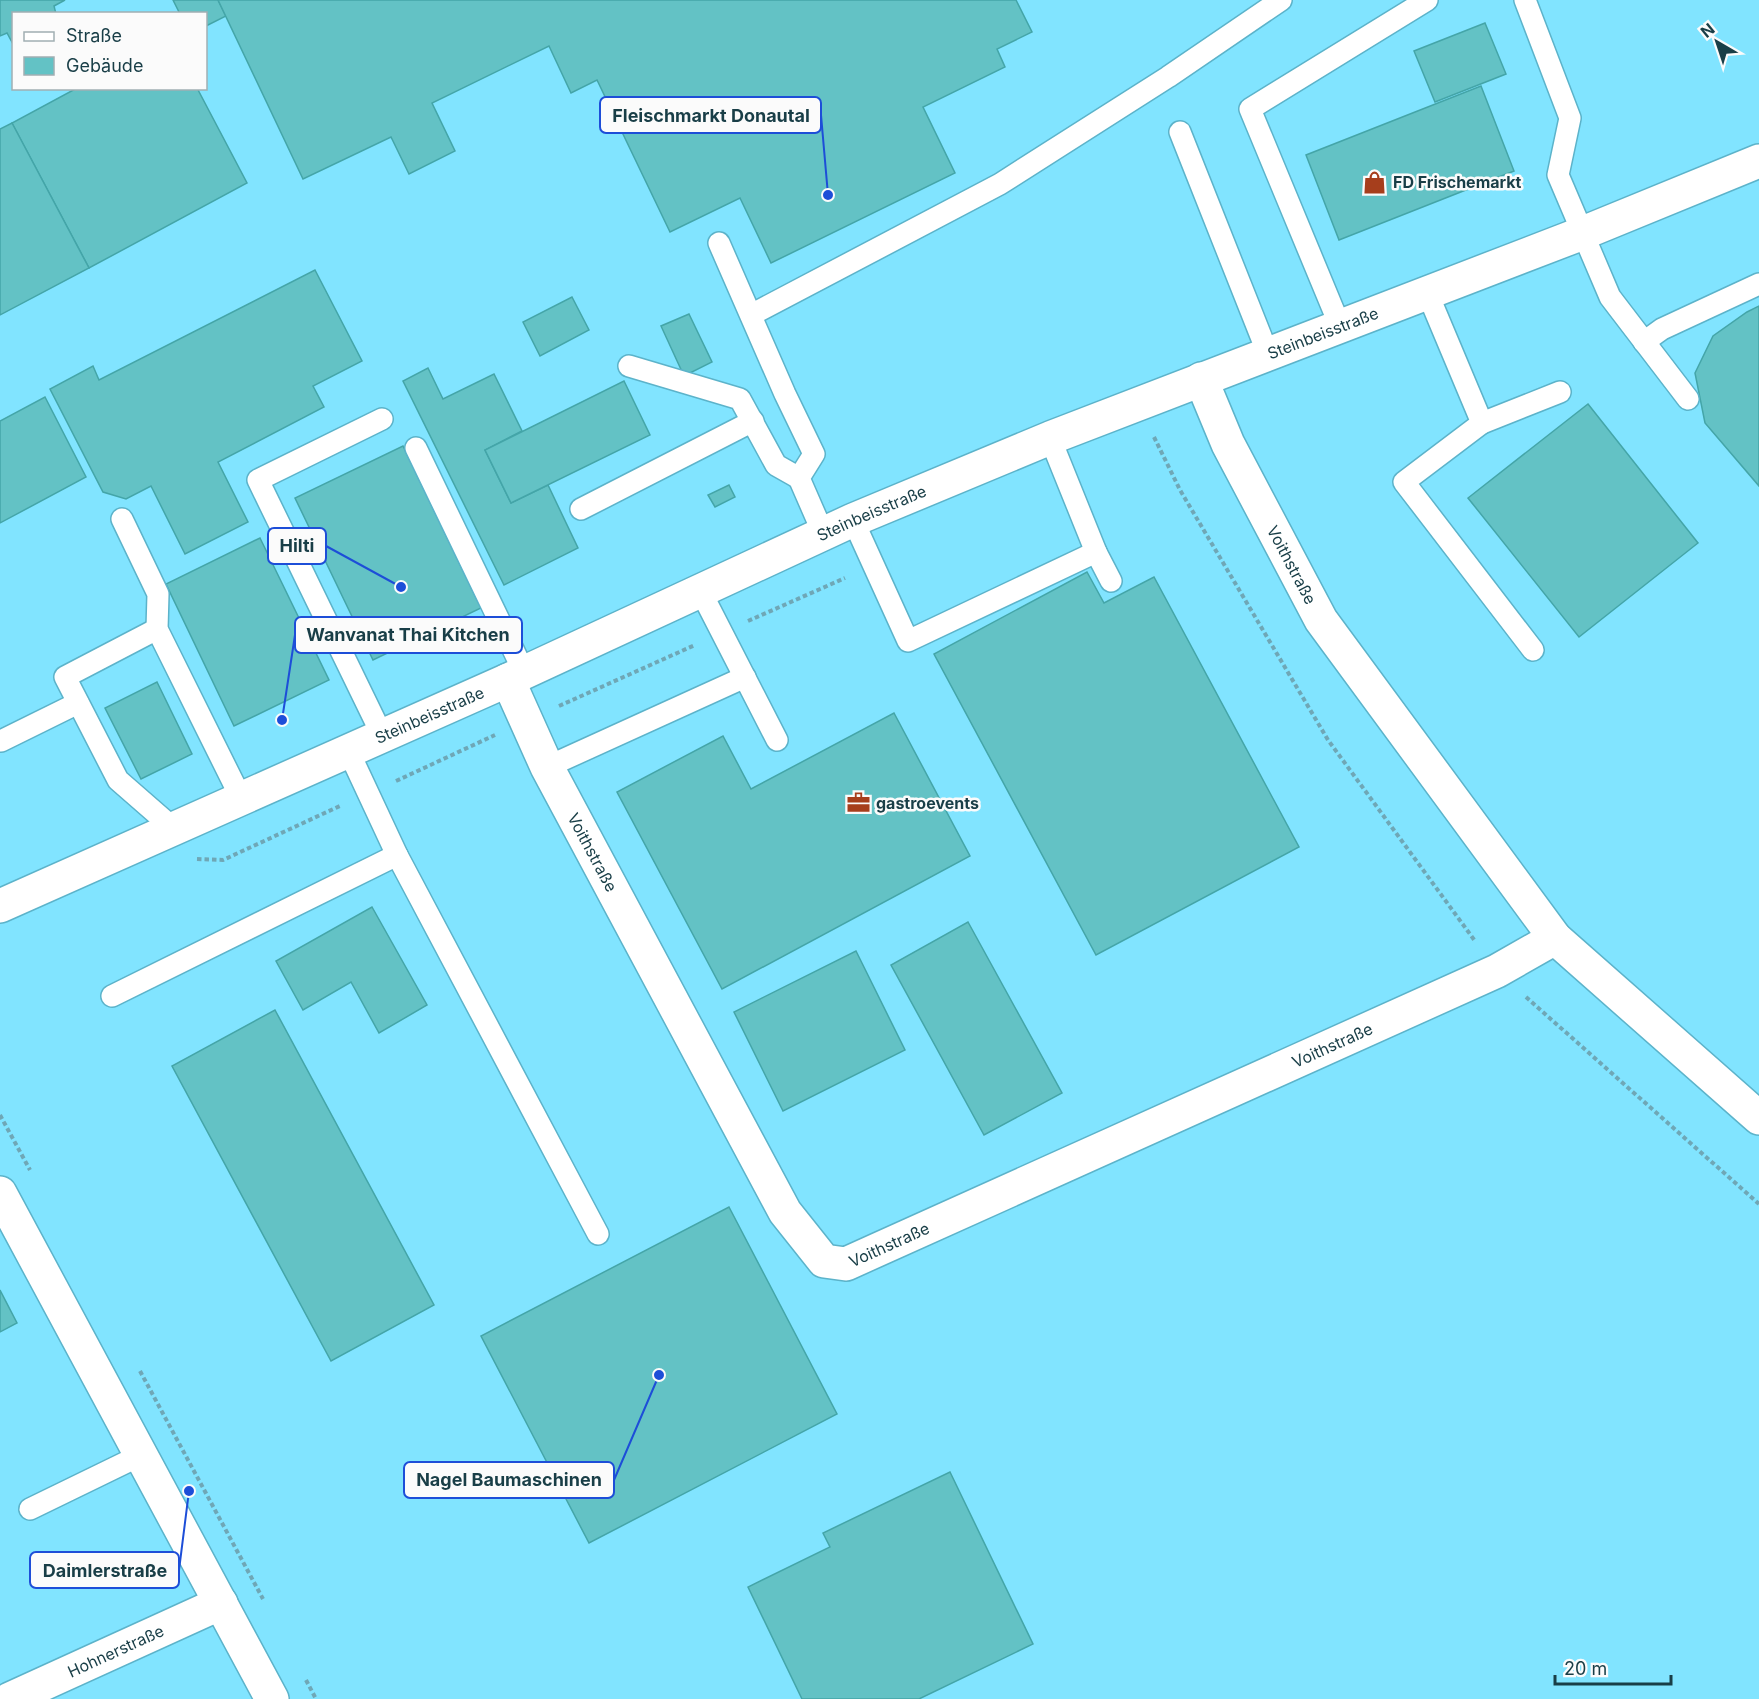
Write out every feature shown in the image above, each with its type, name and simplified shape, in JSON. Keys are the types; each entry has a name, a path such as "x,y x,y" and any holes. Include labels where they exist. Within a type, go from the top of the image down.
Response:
{"street":[{"name":"Steinbeisstraße","path":"0,906 516,676 823,533 1050,438 1582,233 1759,161"},
{"name":"Voithstraße","path":"1201,379 1228,444 1321,621 1555,939 1759,1118"},
{"name":"Voithstraße","path":"516,676 548,767 785,1212 824,1261 846,1264 1497,971 1555,939"},
{"path":"0,1193 272,1699"},
{"name":"Hohnerstraße","path":"10,1699 220,1603"}],"lane":[{"path":"751,315 1000,183 1168,77 1281,0"},
{"path":"1340,326 1250,109 1427,0"},
{"path":"1525,0 1570,118 1558,175 1610,297 1688,399"},
{"path":"1180,132 1268,354"},
{"path":"719,243 785,394 814,454 799,478"},
{"path":"1644,342 1662,329 1759,284"},
{"path":"1427,292 1482,423"},
{"path":"629,366 740,399 776,465 799,478 823,533"},
{"path":"1533,650 1404,482 1482,423 1560,392"},
{"path":"382,418 258,480 382,735"},
{"path":"581,509 753,421"},
{"path":"1050,438 1096,552 1111,581"},
{"path":"416,448 516,676"},
{"path":"122,519 158,594 158,629 240,798"},
{"path":"854,520 908,641 1096,552"},
{"path":"700,590 777,740"},
{"path":"158,629 65,677 118,780 173,828"},
{"path":"548,767 745,676"},
{"path":"1,741 78,703"},
{"path":"348,750 397,855 598,1234"},
{"path":"112,996 397,855"},
{"path":"30,1509 141,1455"}],"path":[{"path":"1138,404 1180,490 1328,740 1497,971 1759,1204"}],"shaded area":[{"path":"0,0 1759,0 1759,1699 0,1699"}],"building":[{"path":"0,0 65,0 54,6 56,12 12,12 12,42 7,33 0,36"},
{"path":"173,0 218,0 226,16 207,26 207,12 179,12"},
{"path":"218,0 1016,0 1032,32 997,49 1005,67 923,107 955,173 771,263 740,198 670,232 597,80 571,93 549,46 432,103 455,151 409,174 391,137 303,179"},
{"path":"1485,23 1506,74 1435,102 1414,51"},
{"path":"1481,86 1514,171 1339,240 1306,155"},
{"path":"73,90 198,90 247,183 89,268 12,123"},
{"path":"12,123 89,268 0,315 0,129"},
{"path":"315,270 362,361 313,386 324,407 218,462 248,522 185,554 151,486 126,499 103,492 50,389 93,366 99,380"},
{"path":"572,297 589,330 540,356 523,322"},
{"path":"1759,306 1759,486 1705,423 1695,373 1713,336"},
{"path":"689,314 712,362 684,376 661,326"},
{"path":"428,368 443,399 494,374 522,431 485,450 511,503 548,485 578,548 504,585 403,381"},
{"path":"624,381 650,435 511,503 485,450"},
{"path":"45,397 86,477 0,523 0,421"},
{"path":"1588,404 1698,543 1579,637 1468,498"},
{"path":"403,446 481,608 373,660 295,498"},
{"path":"729,485 735,497 715,507 708,495"},
{"path":"260,538 329,680 234,726 166,584"},
{"path":"1087,572 1104,603 1154,577 1299,847 1096,955 934,654"},
{"path":"157,682 192,754 141,779 105,708"},
{"path":"894,713 970,856 722,989 617,792 723,736 751,789"},
{"path":"372,907 427,1005 379,1033 351,982 303,1010 276,961"},
{"path":"968,922 1062,1093 984,1135 891,965"},
{"path":"856,951 905,1050 783,1111 734,1012"},
{"path":"275,1010 434,1305 331,1361 172,1066"},
{"path":"729,1207 837,1414 589,1543 481,1336"},
{"path":"0,1290 17,1323 0,1332"},
{"path":"950,1472 1033,1644 919,1699 802,1699 748,1587 830,1547 823,1533"}],"place":[{"name":"FD Frischemarkt","path":"1375,182"},
{"name":"Fleischmarkt Donautal","path":"828,195"},
{"name":"Hilti","path":"401,587"},
{"name":"Wanvanat Thai Kitchen","path":"282,720"},
{"name":"gastroevents","path":"858,803"},
{"name":"Nagel Baumaschinen","path":"659,1375"},
{"name":"Daimlerstraße","path":"189,1491"}]}
